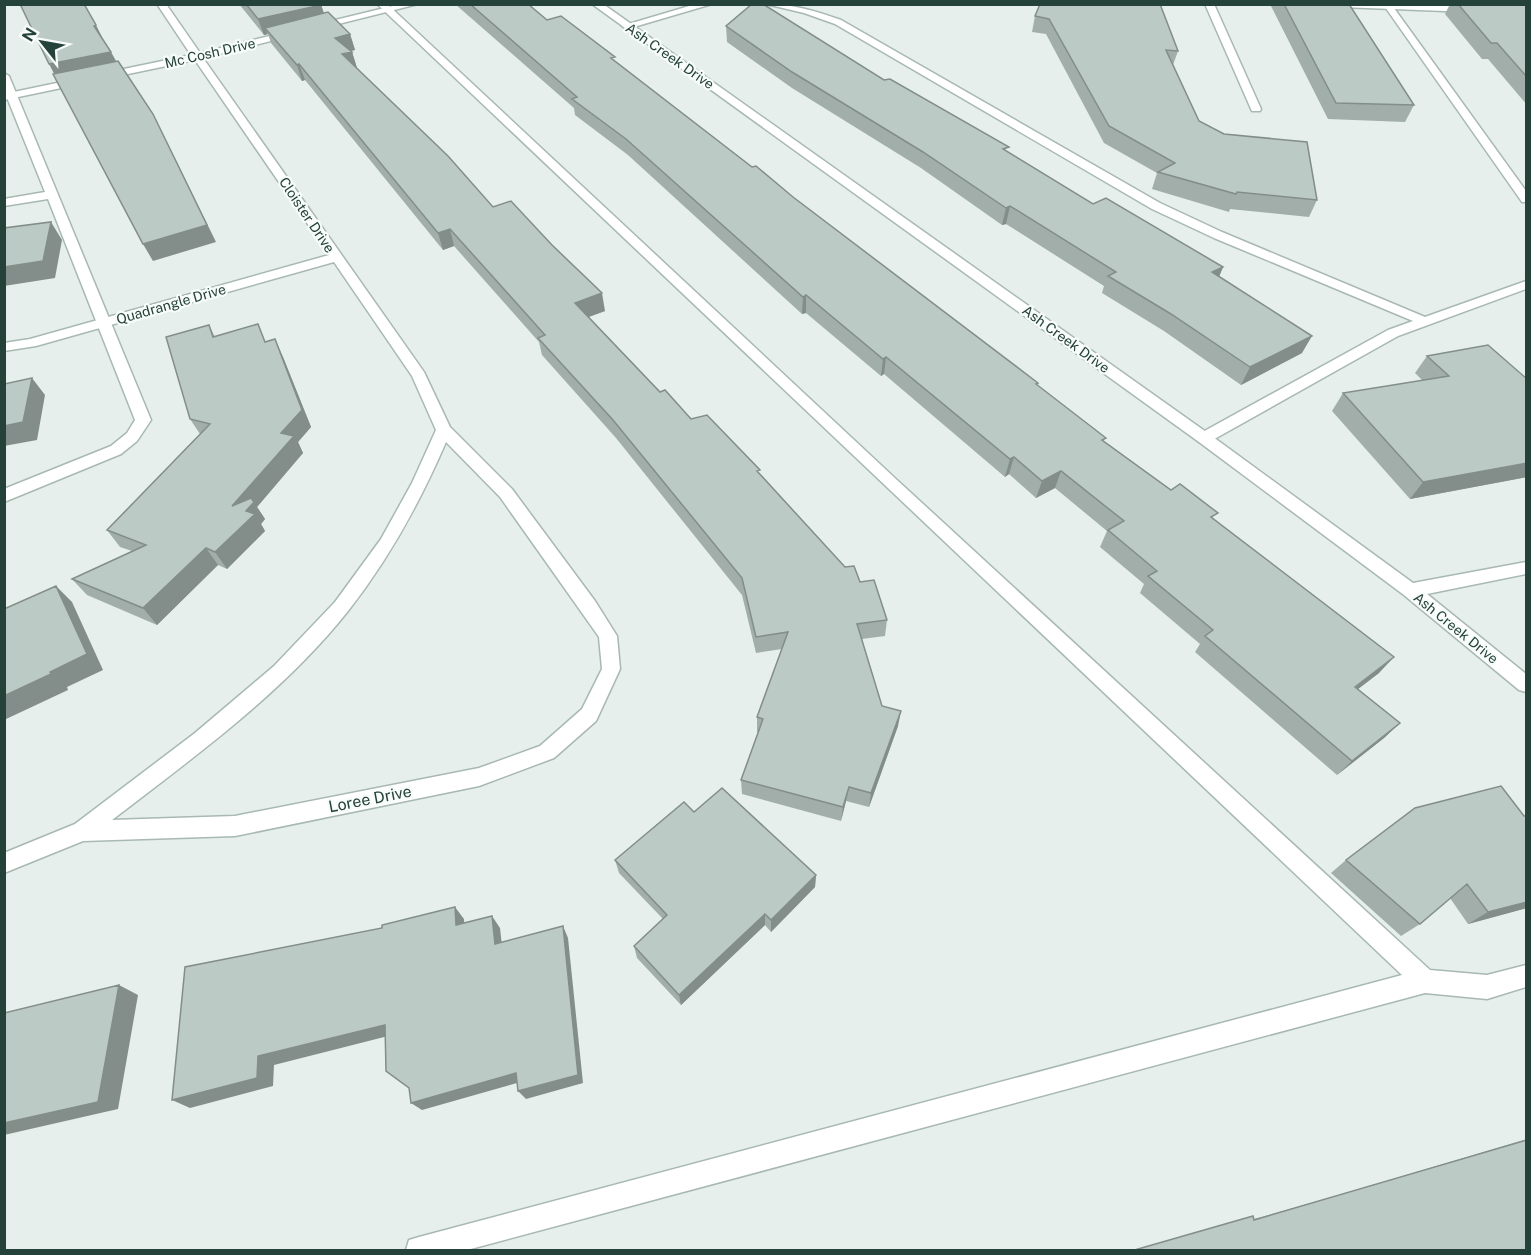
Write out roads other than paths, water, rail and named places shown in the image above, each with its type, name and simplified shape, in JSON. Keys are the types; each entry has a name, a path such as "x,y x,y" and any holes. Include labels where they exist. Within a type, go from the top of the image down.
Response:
{"street":[{"name":"Cloister Drive","path":"161,4 419,375 444,430 506,493 589,606 608,636 611,669"},
{"name":"Mc Cosh Drive","path":"9,97 199,56 384,8 414,4"},
{"name":"Ash Creek Drive","path":"597,4 1204,438 1410,590 1527,684"},
{"path":"627,26 708,4"},
{"path":"770,4 806,11 838,22 1156,206 1229,240 1424,321"},
{"path":"1209,4 1256,109"},
{"path":"1340,4 1480,10"},
{"path":"1387,6 1527,199"},
{"path":"384,8 899,493 1425,981"},
{"path":"4,76 9,97 53,194 143,420 132,437 116,450 4,495"},
{"path":"4,203 53,194"},
{"name":"Quadrangle Drive","path":"4,347 31,343 336,257"},
{"path":"1204,438 1393,333 1527,285"},
{"name":"Loree Drive","path":"4,863 82,831 202,739 281,671 342,606 387,543 420,483 444,430"},
{"path":"1410,590 1527,568"},
{"name":"Loree Drive","path":"82,831 235,826 479,777 547,752 589,715 611,669"},
{"path":"419,1251 1425,981 1487,987 1527,976"}]}
